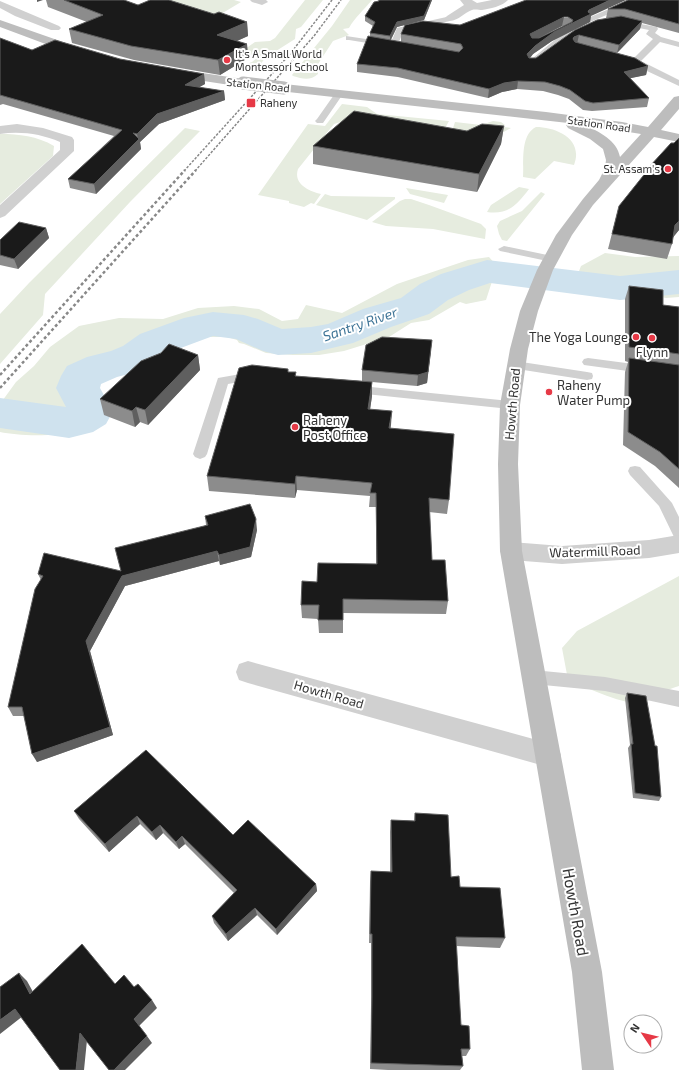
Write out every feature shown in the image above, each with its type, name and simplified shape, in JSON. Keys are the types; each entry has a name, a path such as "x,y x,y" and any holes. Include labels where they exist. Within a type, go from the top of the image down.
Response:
{"main road":[{"path":"0,24 49,42 90,54"},
{"name":"Station Road","path":"164,71 222,81 546,116 622,126 679,138"},
{"name":"Howth Road","path":"598,1070 587,972 511,552 508,464 510,405 515,365 530,311 545,272 564,235 588,202 632,152 652,133 679,100"},
{"name":"Station Road","path":"546,116 594,134 605,142 614,158 613,167 605,183"}],"street":[{"path":"451,18 469,3 478,6 491,4 502,0"},
{"path":"0,4 19,14 55,28"},
{"path":"0,130 25,130 54,134 67,140 67,151 0,213"},
{"name":"Watermill Road","path":"511,552 562,555 649,549 679,544"},
{"name":"Howth Road","path":"248,672 548,755"}],"lane":[{"path":"556,33 637,0"},
{"path":"349,38 398,46 400,30 451,18"},
{"path":"531,63 560,40 597,23 618,21 654,29 650,34 658,39 679,45"},
{"path":"658,39 631,61 647,65 667,80 679,83"},
{"path":"320,121 339,94"},
{"path":"504,249 545,272"},
{"path":"588,362 679,374"},
{"path":"515,365 587,376"},
{"path":"200,454 223,381 253,374 268,376"},
{"path":"339,386 510,405"},
{"path":"635,471 665,503 679,533"},
{"path":"533,677 605,684 679,699"}],"shaded area":[{"path":"157,0 234,0 241,2 221,14 209,15"},
{"path":"305,0 323,0 301,27 296,29 295,39 265,58 255,72 237,71 235,68 252,62 257,58 247,54 245,49 255,42 270,41 275,38"},
{"path":"350,0 372,0 349,28 343,29 349,35 333,41 318,64 318,74 312,78 306,79 293,76 292,75 332,26"},
{"path":"342,104 367,107 377,114 449,121 443,132 347,120 334,124 298,169 297,174 300,183 307,189 321,194 314,204 311,203 304,207 289,203 289,201 258,195 308,124 325,126"},
{"path":"493,121 501,122 505,125 504,127 511,128 500,134 451,134 455,122 481,125"},
{"path":"536,127 552,129 566,136 572,142 575,148 576,156 574,165 554,161 535,179 523,177 525,142 527,136"},
{"path":"185,128 200,131 130,202 45,294 43,315 0,364 0,314 29,283"},
{"path":"0,134 28,136 54,146 53,156 0,204"},
{"path":"519,187 529,189 511,208 501,212 487,212 491,205"},
{"path":"406,188 448,195 444,203 410,194"},
{"path":"541,192 545,194 507,241 502,240 497,226 500,221 522,211"},
{"path":"325,194 331,196 395,197 395,199 367,220 316,205"},
{"path":"411,199 481,224 486,229 485,239 433,229 386,226 372,222 400,201"},
{"path":"605,253 635,257 679,256 679,297 666,298 647,294 612,297 580,293 572,289 581,266"},
{"path":"489,257 497,266 486,300 466,304 460,302 429,320 411,323 389,337 344,351 319,355 293,355 266,353 227,337 204,337 194,334 167,334 138,348 128,355 102,363 86,380 87,387 95,400 93,416 78,428 50,435 28,435 0,432 0,404 16,382 34,366 50,347 79,326 119,318 163,319 198,308 234,306 259,309 282,321 298,319 306,305 342,313 397,284 468,260"},
{"path":"679,576 679,686 642,703 636,703 627,702 605,695 568,680 562,648 577,631"}],"building":[{"path":"64,0 124,0 138,5 150,0 169,0 214,14 219,12 247,22 217,35 247,44 218,60 131,46 69,29 103,15"},
{"path":"379,0 431,0 424,16 397,22 390,36 370,33 375,22 365,16 374,2"},
{"path":"526,0 610,0 589,10 588,12 591,14 554,32 527,54 529,58 536,58 575,30 597,20 621,16 642,21 619,45 579,35 573,39 575,42 635,58 648,66 624,72 649,98 593,103 585,101 570,90 545,82 518,81 504,83 489,89 398,68 357,64 368,36 459,52 463,48 461,44 401,34 405,25 423,21 460,25","holes":["564,17 568,17 573,20 572,22 539,38 532,38 530,34"]},
{"path":"628,0 679,0 679,24 625,9 608,9"},
{"path":"0,38 32,50 55,40 120,59 204,74 185,85 224,91 157,114 137,134 133,133 139,139 94,184 68,179 122,130 0,95"},
{"path":"354,111 467,131 482,124 504,126 479,174 313,146"},
{"path":"679,138 679,221 675,225 672,244 612,234 619,206 650,166 671,143 674,143"},
{"path":"19,222 46,228 14,259 0,255 0,240"},
{"path":"629,286 663,290 663,305 679,307 679,354 629,347"},
{"path":"382,337 432,340 428,372 418,375 362,370 366,345"},
{"path":"169,344 198,355 145,410 136,407 132,411 100,399 141,361 161,353"},
{"path":"629,358 679,365 679,469 660,452 628,432"},
{"path":"252,365 288,369 288,372 296,372 295,376 372,382 368,409 392,411 389,428 454,434 449,500 429,498 432,560 445,560 448,601 343,599 343,620 318,620 319,605 301,605 302,581 317,582 318,563 377,564 376,493 370,493 372,483 296,476 295,484 207,476 239,368"},
{"path":"250,504 256,519 250,547 219,555 217,551 122,576 86,641 110,727 32,754 22,707 8,707 35,589 43,576 38,574 44,553 121,571 115,548 208,525 205,516"},
{"path":"627,693 646,696 655,746 657,746 661,797 635,793 631,744 633,744"},
{"path":"146,750 233,835 248,820 316,884 276,929 255,908 226,934 212,916 237,890 182,836 176,842 160,825 152,832 137,816 105,844 74,811"},
{"path":"415,813 448,815 451,877 459,876 460,887 500,888 505,938 456,937 461,1025 469,1026 470,1049 461,1049 463,1066 371,1063 371,871 392,872 391,820 415,821"},
{"path":"82,944 115,984 124,975 134,987 138,984 152,1000 134,1019 147,1036 114,1070 109,1070 80,1033 76,1070 60,1070 15,1009 0,1020 0,987 19,973 30,994"}],"waterway":[{"name":"Santry River","path":"0,413 69,423 77,421 90,413 89,408 78,388 82,376 102,367 125,361 138,355 155,343 198,327 213,324 244,328 278,342 311,340 339,334 377,318 415,306 434,292 455,282 487,271 620,288 679,282"}],"railway":[{"path":"184,171 290,54 332,0"},
{"path":"195,171 314,36 341,0"},
{"path":"0,375 185,170"},
{"path":"0,388 196,170"}],"place":[{"name":"It's A Small World Montessori School","path":"227,60"},
{"name":"Raheny","path":"251,103"},
{"name":"St. Assam's","path":"668,169"},
{"name":"The Yoga Lounge","path":"636,337"},
{"name":"Flynn","path":"652,338"},
{"name":"Raheny Water Pump","path":"549,392"},
{"name":"Raheny Post Office","path":"295,427"}]}
